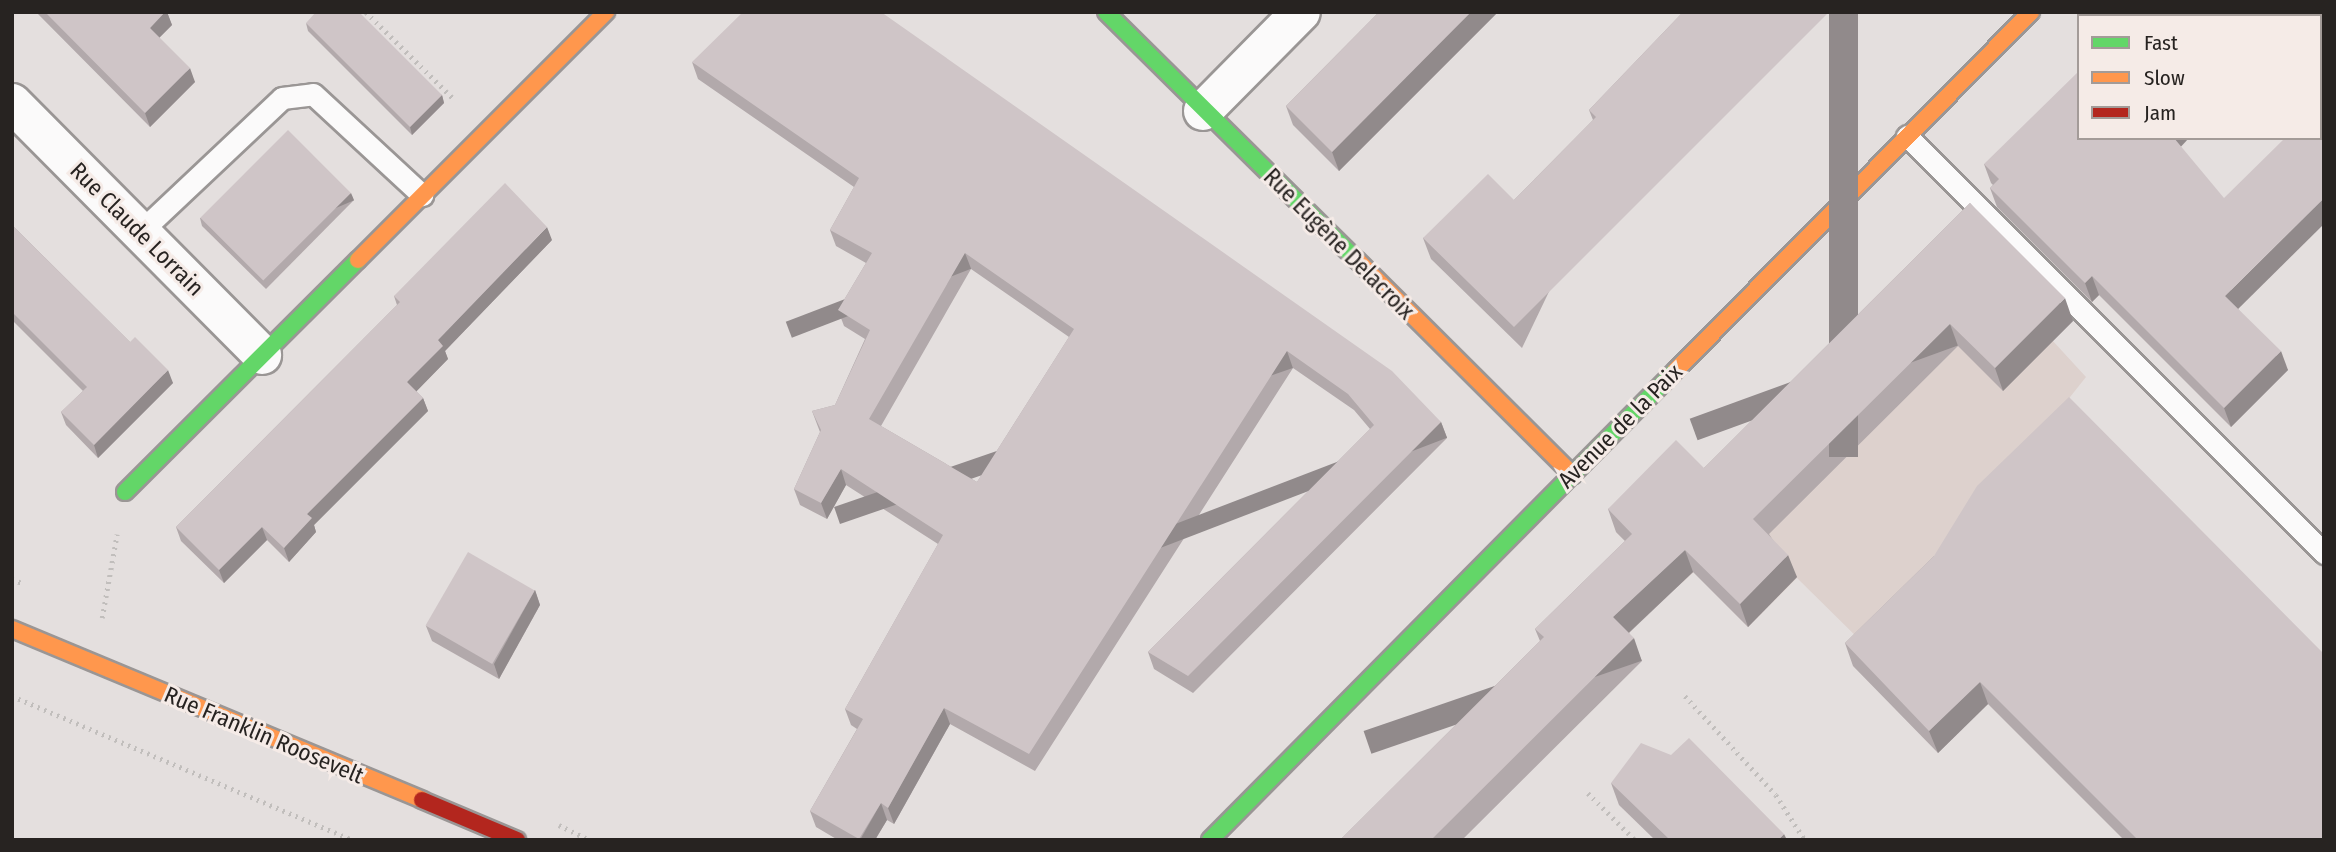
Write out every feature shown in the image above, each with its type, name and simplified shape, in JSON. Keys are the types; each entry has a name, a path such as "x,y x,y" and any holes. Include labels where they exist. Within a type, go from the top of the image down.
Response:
{"street":[{"path":"125,492 606,12"},
{"name":"Rue Eugène Delacroix","path":"1106,12 1573,475"},
{"path":"1203,111 1301,12"},
{"name":"Avenue de la Paix","path":"1210,840 2031,12"},
{"name":"Rue Claude Lorrain","path":"12,103 262,355"},
{"name":"Rue Franklin Roosevelt","path":"12,629 517,840"}],"lane":[{"path":"140,232 282,98 293,96 313,94 422,195"},
{"path":"1908,136 2324,553"}],"path":[{"path":"366,12 485,131"},
{"path":"102,618 125,492"},
{"path":"12,696 353,840"},
{"path":"1685,696 1776,795 1805,840"},
{"path":"1588,793 1634,840"}],"shaded area":[{"path":"1962,242 2086,377 1869,649 1797,578 1748,627 1694,572 1674,590 1616,532 1712,490"}],"building":[{"path":"45,12 165,12 150,28 190,68 145,113"},
{"path":"316,12 359,12 442,95 410,127 306,23"},
{"path":"743,12 881,12 1392,371 1441,422 1188,676 1148,652 1374,425 1348,394 1287,351 1029,754 944,708 888,808 881,803 859,839 810,811 863,719 845,709 943,535 841,469 821,503 794,489 821,430 812,411 835,405 870,330 838,310 872,253 830,230 859,178 692,62","holes":["965,253 1074,329 977,482 869,419"]},
{"path":"1379,12 1471,12 1332,152 1286,106"},
{"path":"1683,12 1829,12 1514,327 1423,238 1488,174 1514,200 1596,117 1589,110"},
{"path":"2138,12 2215,12 2215,14"},
{"path":"2077,73 2077,140 2176,140 2224,198 2283,140 2322,140 2324,100 2324,198 2225,296 2281,351 2224,408 2092,276 2085,283 1990,188 1999,179 1984,164"},
{"path":"288,130 351,193 263,281 200,218"},
{"path":"505,183 547,227 438,340 443,346 407,382 423,398 307,514 312,518 284,548 262,527 219,570 176,527 400,302 394,296"},
{"path":"1970,203 2065,298 1995,368 1950,324 1753,519 1788,555 1740,604 1685,550 1613,617 1634,638 1431,840 1340,840 1544,637 1535,629 1632,534 1608,509 1676,440 1704,468"},
{"path":"12,225 130,342 135,337 168,370 94,445 61,412 87,387 12,312"},
{"path":"2069,397 2324,654 2324,840 2138,840 1980,682 1929,731 1845,643 1934,556 1977,486"},
{"path":"468,552 535,590 492,664 426,626"},
{"path":"1689,738 1784,834 1778,840 1670,840 1611,783 1641,743 1671,755"}],"traffic: fast":[{"path":"1106,12 1357,260"},
{"path":"125,492 358,260"},
{"path":"1210,840 1676,370"}],"traffic: slow":[{"path":"358,260 606,12"},
{"path":"1676,370 2031,12"},
{"path":"1357,260 1573,475"},
{"path":"12,629 422,800"}],"traffic: jam":[{"path":"422,800 517,840"}]}
